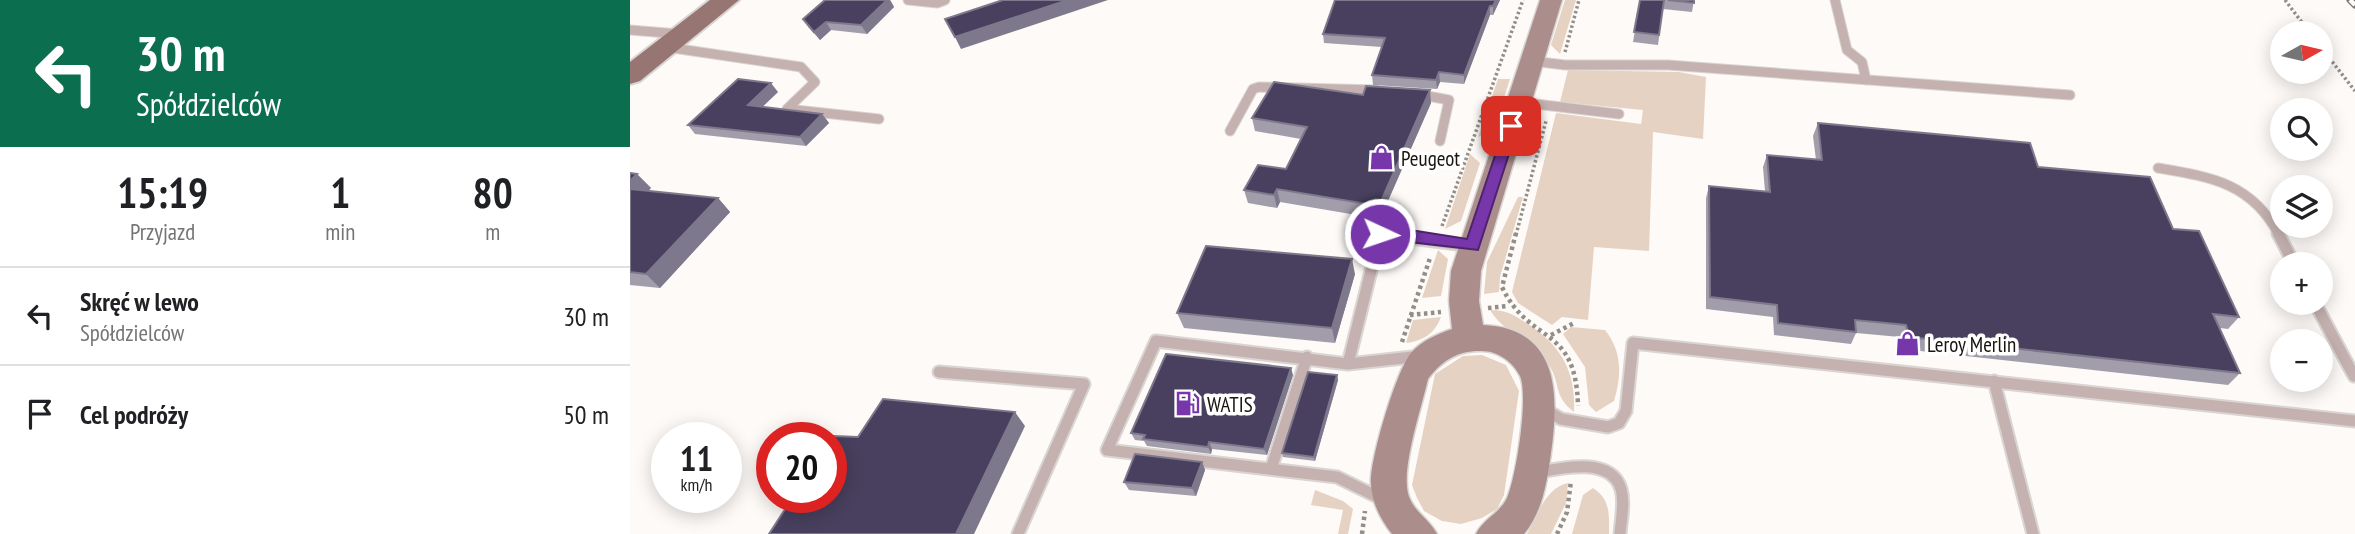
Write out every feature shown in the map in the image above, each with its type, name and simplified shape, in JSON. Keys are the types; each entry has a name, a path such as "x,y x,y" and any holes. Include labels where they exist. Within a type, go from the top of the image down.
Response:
{"main road":[{"path":"630,75 726,0"}],"street":[{"path":"1469,338 1464,287 1473,246 1551,0"},
{"path":"1418,534 1379,498 1388,477 1413,374 1411,358 1447,342 1469,338 1500,342 1524,356 1537,378 1538,404 1529,475 1521,508 1512,521 1495,534"}],"lane":[{"path":"908,0 937,3 945,0"},
{"path":"1835,0 1847,50 1862,62 1866,80"},
{"path":"630,30 801,67 815,82 787,109 879,119"},
{"path":"1532,61 1561,64 1668,65 2070,95"},
{"path":"1230,131 1253,89 1259,87 1389,91"},
{"path":"1400,92 1449,100 1439,135 1440,141"},
{"path":"1519,103 1619,114"},
{"path":"2158,168 2220,180 2246,195 2264,210 2287,252"},
{"path":"1348,364 1380,234 1473,246"},
{"path":"2321,315 2355,377"},
{"path":"1379,498 1337,477 1107,450 1156,341 1348,364 1411,358"},
{"path":"1538,404 1560,419 1608,427 1619,423 1626,411 1633,343 2355,421"},
{"path":"1271,469 1307,357"},
{"path":"939,372 1084,384 1018,534"},
{"path":"1994,381 2033,534"},
{"path":"1529,475 1572,468 1603,471 1615,479 1621,489 1620,534"}],"path":[{"path":"1411,358 1437,240 1523,0"},
{"path":"1561,64 1579,0"},
{"path":"2285,0 2301,21"},
{"path":"2333,63 2355,91"},
{"path":"1549,106 1502,287 1508,306 1551,335 1561,345 1575,369 1579,391 1576,422"},
{"path":"1551,335 1574,323"},
{"path":"1557,534 1567,512 1572,468"},
{"path":"1362,534 1379,498"}],"shaded area":[{"path":"1565,0 1576,0 1560,54 1551,45"},
{"path":"1568,70 1679,72 1706,77 1703,139 1653,132 1649,251 1594,247 1588,320 1562,317 1552,325 1518,303 1512,292 1556,113 1641,124 1643,110 1560,102"},
{"path":"1498,79 1510,79 1493,132 1478,137"},
{"path":"1470,154 1480,163 1461,221 1445,229"},
{"path":"1518,197 1523,197 1500,277 1499,292 1484,294 1487,262"},
{"path":"1438,250 1448,259 1441,296 1422,298"},
{"path":"1490,310 1516,317 1548,339 1569,371 1574,412 1563,401 1553,372 1543,357 1503,325"},
{"path":"1441,317 1436,328 1428,335 1406,343 1413,320"},
{"path":"1571,327 1605,330 1615,346 1619,373 1614,401 1596,412 1589,405 1585,367 1563,334"},
{"path":"1482,355 1506,365 1519,391 1504,495 1497,509 1482,518 1461,524 1442,521 1424,511 1412,485 1435,374 1463,356"},
{"path":"1568,483 1566,503 1551,534 1527,534 1548,496 1553,490"},
{"path":"1593,488 1606,503 1609,534 1572,534 1583,495"},
{"path":"1315,490 1343,501 1353,509 1348,534 1338,534 1343,510 1311,505"}],"building":[{"path":"825,0 887,0 861,25 826,22 814,32 803,19"},
{"path":"1003,0 1068,0 955,37 945,19"},
{"path":"1335,0 1496,0 1493,6 1490,6 1464,75 1439,72 1436,80 1372,75 1385,38 1323,34"},
{"path":"1640,0 1664,0 1659,35 1634,32"},
{"path":"1668,0 1694,0 1694,3"},
{"path":"738,79 771,83 748,105 822,114 800,137 688,125"},
{"path":"1274,82 1363,95 1366,86 1430,90 1379,206 1277,189 1274,195 1244,190 1258,165 1286,169 1307,127 1252,118"},
{"path":"1818,123 2030,143 2038,167 2150,177 2173,229 2199,231 2239,317 2213,314 2240,373 1909,337 1906,325 1855,320 1856,332 1778,323 1777,305 1710,297 1709,186 1770,192 1767,155 1822,160"},
{"path":"630,189 718,198 646,274 630,272"},
{"path":"1206,246 1352,259 1332,328 1177,313"},
{"path":"1166,354 1291,368 1264,449 1209,442 1208,447 1143,439 1145,435 1131,433"},
{"path":"1308,372 1337,375 1314,457 1282,453"},
{"path":"883,399 1015,412 956,534 769,534 783,513 847,513 847,437 858,437"},
{"path":"1135,454 1202,462 1192,488 1124,482"}],"railway":[{"path":"2350,0 2355,5"}],"place":[{"name":"Peugeot","path":"1381,158"},
{"name":"Leroy Merlin","path":"1907,344"},
{"name":"WATIS","path":"1187,404"}],"route":[{"path":"1380,234 1398,234 1473,246 1511,126"}]}
